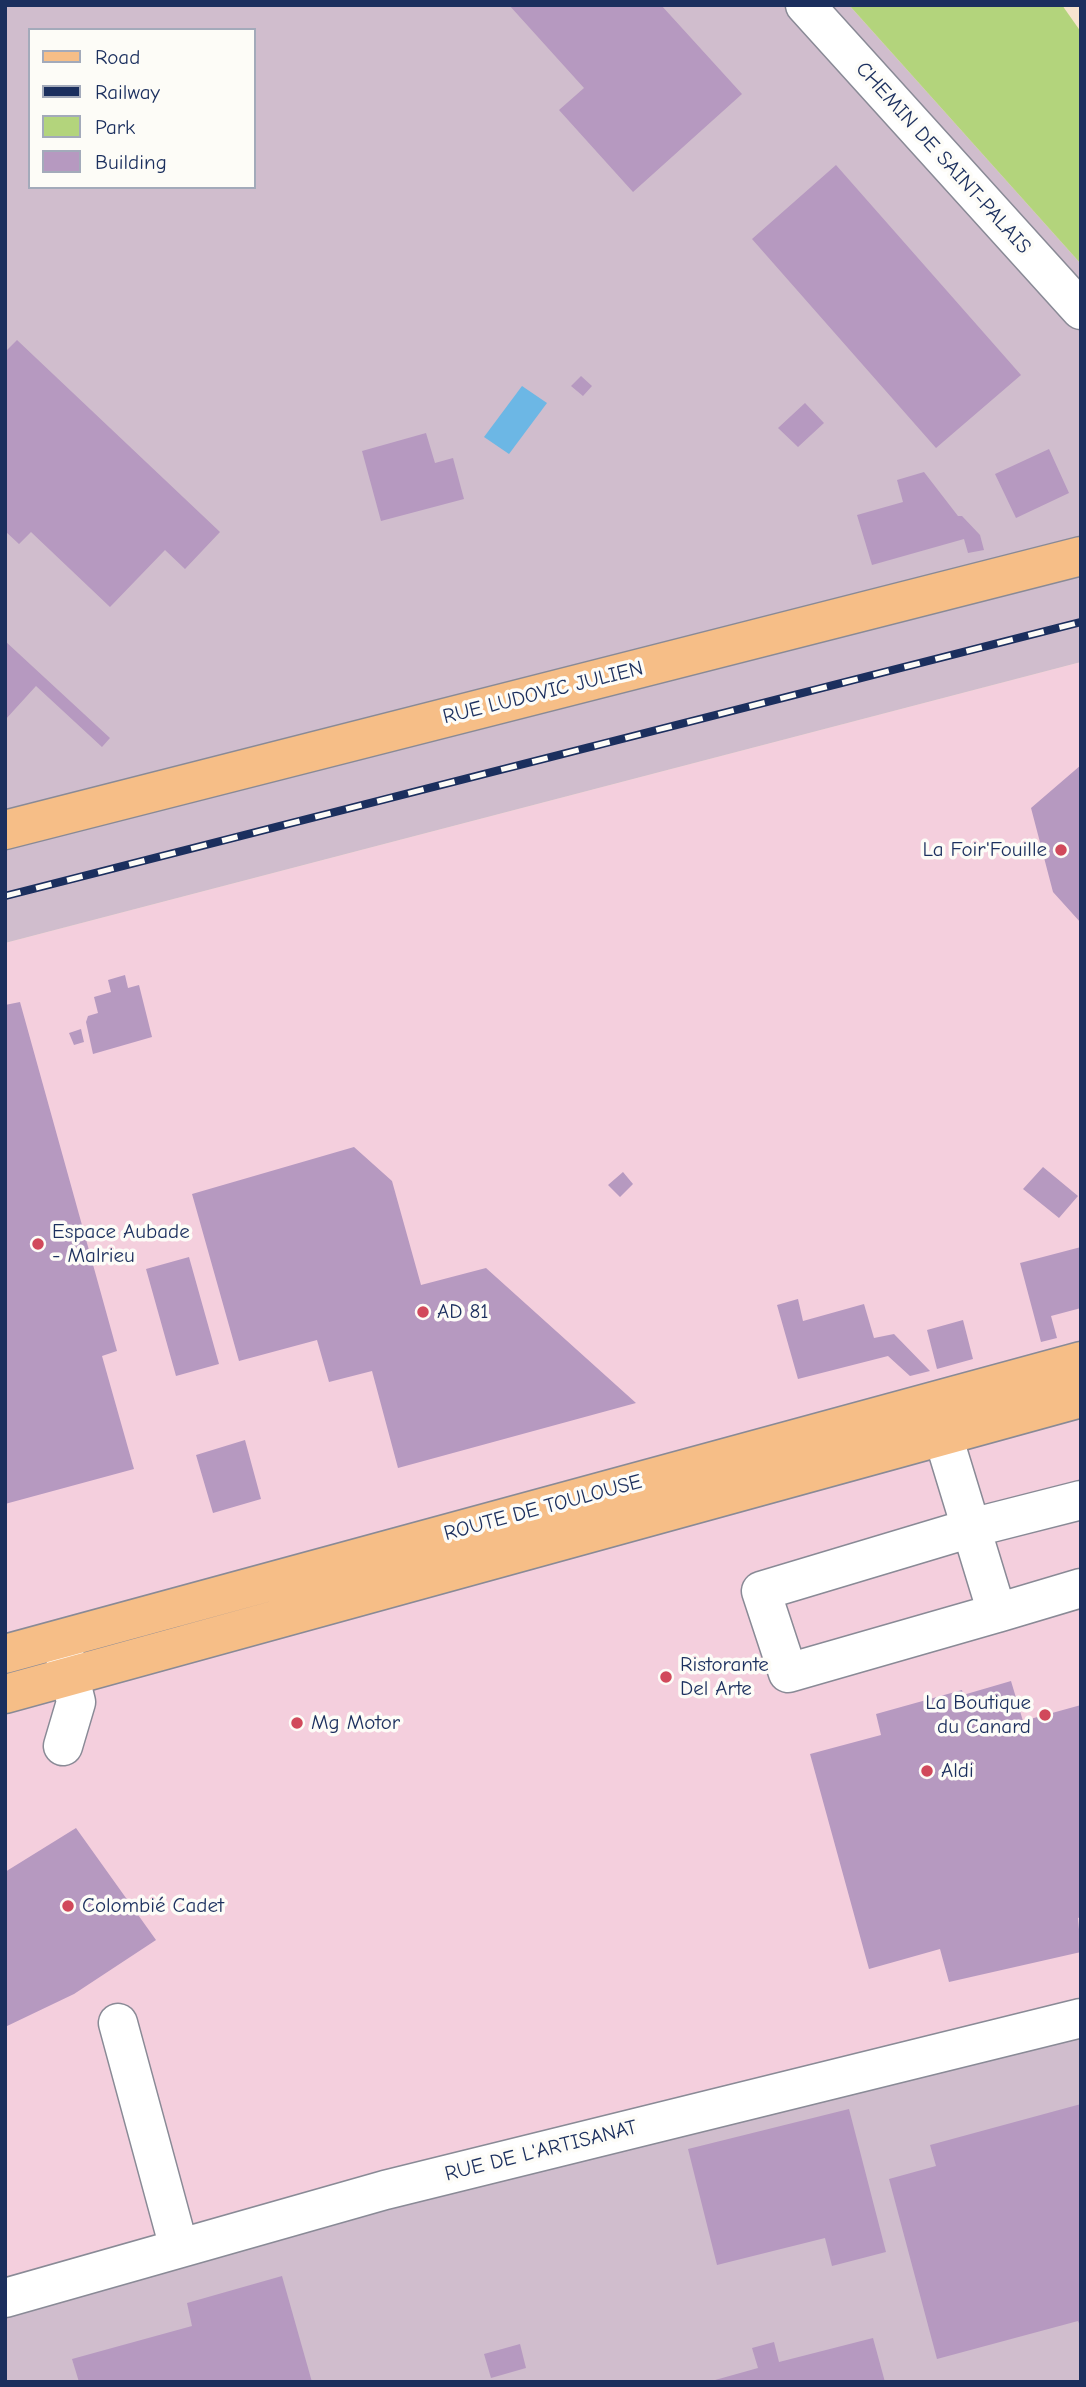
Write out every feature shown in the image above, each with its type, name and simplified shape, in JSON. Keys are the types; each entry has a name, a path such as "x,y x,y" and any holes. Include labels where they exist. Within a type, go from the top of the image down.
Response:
{"main road":[{"name":"RUE LUDOVIC JULIEN","path":"5,830 1081,556"},
{"name":"ROUTE DE TOULOUSE","path":"5,1654 1081,1361"},
{"path":"5,1693 1081,1398"}],"street":[{"name":"CHEMIN DE SAINT-PALAIS","path":"805,5 1081,310"},
{"path":"943,1436 997,1612"},
{"path":"1081,1500 971,1528 761,1591 788,1672 1081,1588"},
{"path":"60,1639 76,1702 63,1746"},
{"name":"RUE DE L'ARTISANAT","path":"5,2298 385,2190 1081,2018"},
{"path":"118,2023 179,2248"}],"shaded area":[{"path":"5,5 849,5 1081,264 1081,662 5,943"},
{"path":"1081,662 1081,2008 5,2278 5,943"},
{"path":"1081,2008 1081,2382 5,2382 5,2278"}],"green space":[{"path":"849,5 1062,5 1081,32 1081,264"}],"water":[{"path":"522,386 547,403 509,454 484,437"}],"building":[{"path":"509,5 661,5 742,94 633,192 559,110 584,88"},
{"path":"836,165 1021,375 936,448 752,239"},
{"path":"17,340 220,532 185,569 165,550 110,607 31,532 19,544 5,531 5,352"},
{"path":"581,376 592,386 583,396 571,386"},
{"path":"805,403 824,423 798,447 778,428"},
{"path":"426,433 435,463 453,458 464,499 381,521 362,451"},
{"path":"1049,449 1069,493 1016,518 995,474"},
{"path":"924,472 958,516 962,516 980,535 984,550 968,553 964,539 872,565 857,515 903,502 897,480"},
{"path":"5,641 110,738 102,747 36,686 5,720"},
{"name":"La Foir'Fouille","path":"1081,765 1081,923 1053,892 1031,808"},
{"path":"125,975 128,988 139,985 152,1037 93,1054 86,1022 88,1016 98,1013 94,997 111,992 108,980"},
{"name":"Espace Aubade - Malrieu","path":"20,1002 117,1351 102,1356 134,1469 5,1504 5,1005"},
{"path":"81,1029 84,1042 74,1045 69,1033"},
{"name":"AD 81","path":"354,1147 392,1181 421,1285 486,1268 636,1403 398,1468 372,1371 329,1382 317,1340 239,1361 192,1194"},
{"path":"1043,1167 1078,1196 1059,1218 1023,1189"},
{"path":"623,1172 633,1184 620,1197 608,1185"},
{"path":"1081,1247 1081,1308 1051,1316 1057,1338 1041,1342 1020,1263"},
{"path":"189,1257 219,1364 176,1376 146,1269"},
{"path":"798,1299 803,1321 864,1304 874,1338 894,1334 930,1371 910,1376 888,1356 798,1379 777,1305"},
{"path":"963,1320 973,1359 937,1369 927,1330"},
{"path":"245,1440 261,1499 213,1513 196,1455"},
{"path":"1011,1681 1023,1721 1081,1705 1081,1917 1078,1918 1081,1952 949,1982 940,1949 869,1969 810,1754 881,1735 876,1714 962,1690 963,1695"},
{"name":"Colombié Cadet","path":"76,1828 156,1940 74,1994 5,2027 5,1872"},
{"path":"1081,2104 1081,2328 1078,2321 937,2359 889,2179 936,2166 930,2145"},
{"path":"849,2109 886,2252 832,2266 825,2238 717,2265 688,2149"},
{"path":"282,2276 312,2382 79,2382 72,2359 192,2326 187,2303"},
{"path":"873,2338 885,2382 708,2382 758,2368 752,2348 774,2342 779,2362"},
{"path":"520,2344 526,2368 491,2378 484,2354"}],"railway":[{"path":"5,896 1081,622"}],"place":[{"name":"La Foir'Fouille","path":"1061,850"},
{"name":"Espace Aubade - Malrieu","path":"38,1244"},
{"name":"AD 81","path":"423,1312"},
{"name":"Ristorante Del Arte","path":"666,1677"},
{"name":"La Boutique du Canard","path":"1045,1715"},
{"name":"Mg Motor","path":"297,1723"},
{"name":"Aldi","path":"927,1771"},
{"name":"Colombié Cadet","path":"68,1906"}]}
